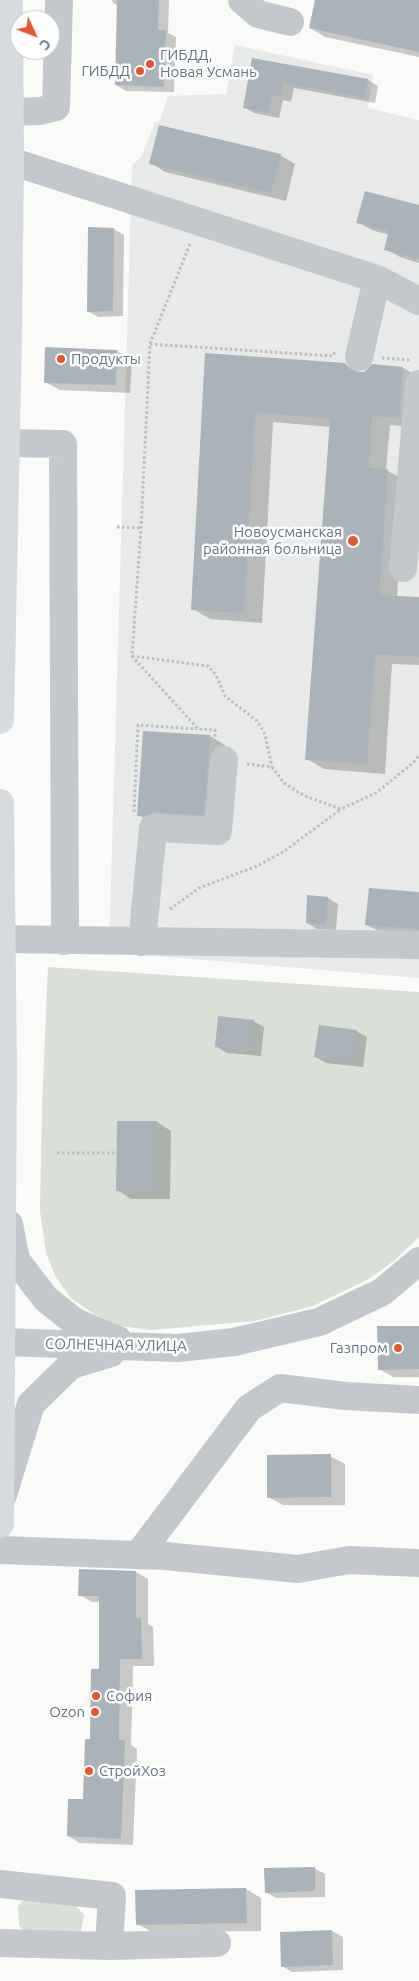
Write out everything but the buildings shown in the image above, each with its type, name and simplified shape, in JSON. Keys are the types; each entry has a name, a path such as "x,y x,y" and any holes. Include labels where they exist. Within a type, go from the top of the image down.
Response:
{"main road":[{"path":"0,720 7,442 9,0"},
{"path":"0,803 2,939 0,1514"}],"street":[{"path":"59,0 56,107 40,110 8,137 199,223 377,279 419,301"},
{"path":"242,0 258,14 290,22"},
{"path":"359,357 377,279"},
{"path":"403,568 413,513 419,384"},
{"path":"7,442 63,444 65,930 63,941"},
{"path":"142,942 153,828 218,831 224,760"},
{"path":"2,939 419,945"},
{"path":"2,1185 16,1260 46,1299 75,1322 133,1347"},
{"name":"СОЛНЕЧНАЯ УЛИЦА","path":"2,1342 178,1348 234,1342 319,1322 382,1292 419,1261"},
{"path":"0,1514 31,1404 70,1365 133,1347"},
{"path":"139,1554 249,1408 280,1388 344,1396 419,1400"},
{"path":"0,1550 139,1554 298,1569 349,1560 419,1563"},
{"path":"0,1884 112,1896 109,1946"},
{"path":"0,1943 109,1946 217,1943"}],"path":[{"path":"198,729 132,656 141,528 150,344 199,223"},
{"path":"150,344 333,356 340,344 359,357 419,361"},
{"path":"117,527 141,528"},
{"path":"132,656 208,666 216,675 225,696 257,721 265,734 272,767 285,784 305,796 342,809"},
{"path":"153,828 134,826 138,725 215,730 214,759 272,767"},
{"path":"142,942 157,919 199,888 257,866 283,852 342,809 376,793 413,764 419,755"},
{"path":"57,1153 116,1153"}],"shaded area":[{"path":"235,45 373,75 368,108 419,120 419,978 109,952 132,165 141,157 155,122 160,121 168,96 226,94"},
{"path":"48,967 419,992 419,1237 395,1260 369,1279 313,1306 255,1321 151,1330 120,1326 94,1314 71,1298 55,1276 46,1252 40,1211"},
{"path":"27,1897 75,1905 84,1915 81,1931 72,1938 31,1936 19,1926 18,1906"}],"place":[{"name":"ГИБДД, Новая Усмань","path":"150,64"},
{"name":"ГИБДД","path":"140,71"},
{"name":"Продукты","path":"61,359"},
{"name":"Новоусманская районная больница","path":"353,541"},
{"name":"Газпром","path":"398,1348"},
{"name":"София","path":"96,1696"},
{"name":"Ozon","path":"95,1712"},
{"name":"СтройХоз","path":"89,1771"}]}
